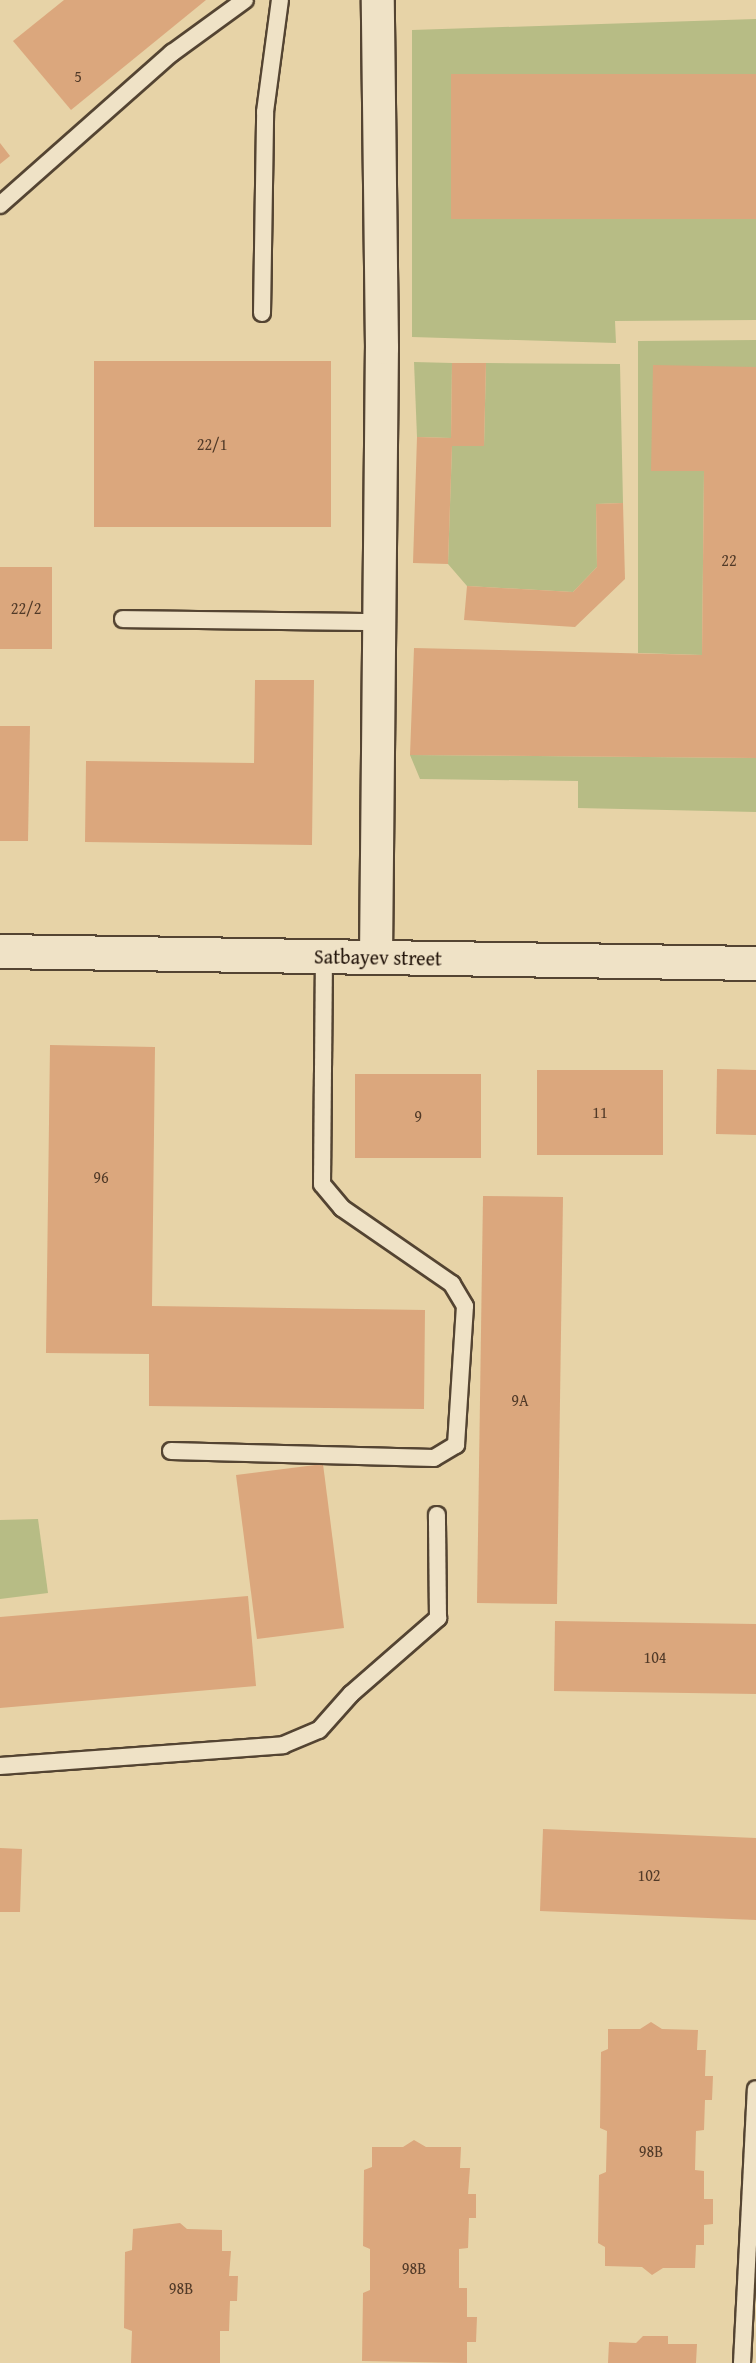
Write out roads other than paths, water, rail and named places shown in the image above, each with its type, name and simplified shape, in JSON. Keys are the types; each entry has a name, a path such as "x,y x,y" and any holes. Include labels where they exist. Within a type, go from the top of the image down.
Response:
{"main road":[{"name":"Satbayev street","path":"0,951 756,963"}],"street":[{"path":"376,957 377,622 382,348 378,0"}],"lane":[{"path":"0,205 172,53 244,0"},
{"path":"262,313 265,112 280,0"},
{"path":"123,619 377,622"},
{"path":"171,1451 434,1458 456,1444 465,1306 452,1284 342,1208 322,1184 324,956"},
{"path":"0,1766 284,1745 319,1730 351,1694 438,1618 436,1515"},
{"path":"742,2363 756,2090"}]}
